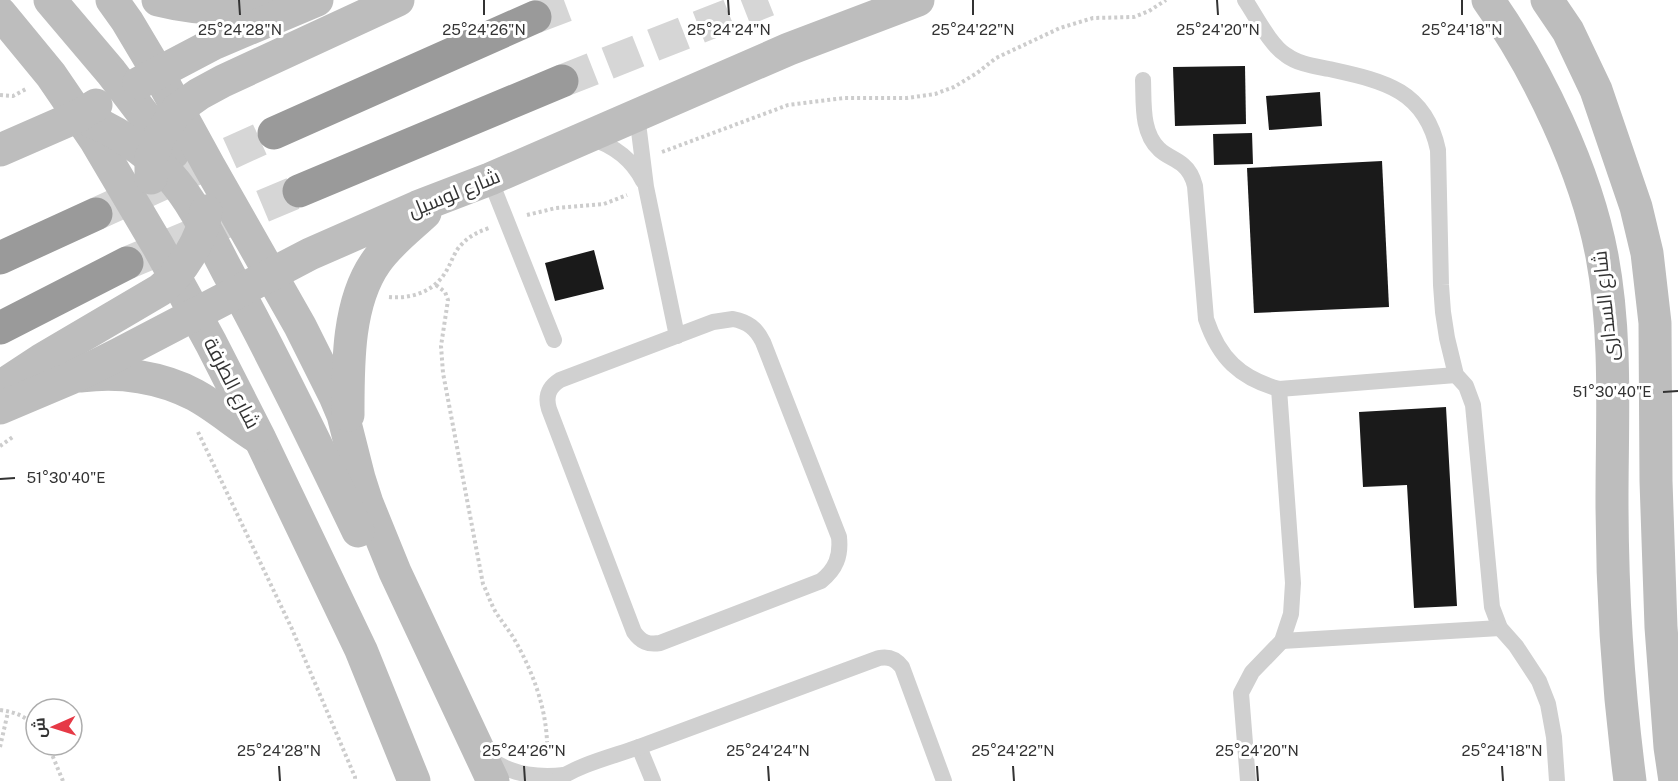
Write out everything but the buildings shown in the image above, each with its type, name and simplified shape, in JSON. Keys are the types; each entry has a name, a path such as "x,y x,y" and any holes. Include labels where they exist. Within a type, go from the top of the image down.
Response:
{"highway":[{"path":"274,133 535,17"},
{"path":"299,191 562,81"},
{"path":"0,258 96,214"},
{"path":"0,328 127,263"}],"main road":[{"path":"50,0 125,90 155,147 205,213 238,291 308,427 370,557 420,628"},
{"path":"111,0 127,21 158,73 271,274 335,396 343,415 367,503 395,572 494,781"},
{"path":"158,0 191,6 240,9 303,0"},
{"path":"0,150 78,116 215,43 317,0"},
{"path":"158,246 151,177 155,147 178,109 223,81 398,0"},
{"name":"شارع لوسيل","path":"10,421 71,378 310,254 442,197 490,179 789,49 918,0"},
{"name":"شارع السدارى","path":"1488,0 1503,21 1535,78 1571,154 1590,208 1602,255 1611,322 1613,591 1622,726 1630,781"},
{"path":"1547,0 1568,31 1596,90 1636,207 1647,253 1655,323 1656,481 1661,627 1670,747 1675,781"},
{"name":"شارع الطرفة","path":"0,12 51,75 96,141 195,314 260,439 361,650 414,781"},
{"path":"78,116 124,138 155,147"},
{"path":"0,387 160,290 174,276 189,255 205,213 209,166"},
{"path":"348,432 350,355 356,311 364,285 375,262 388,247 442,197"},
{"path":"205,213 227,223 252,241 272,248 310,254"},
{"path":"71,378 96,374 122,375 147,378 171,385 202,399 260,439"}],"lane":[{"path":"1245,0 1269,38 1286,56 1304,64 1391,87 1407,95 1419,107 1435,134 1438,150 1441,285 1447,338 1456,375 1466,386 1473,405 1492,607 1500,628 1516,646 1539,681 1548,704 1554,737 1557,781"},
{"path":"1143,81 1145,122 1148,133 1158,148 1183,165 1196,186 1206,319 1220,351 1231,364 1255,381 1279,389 1456,375"},
{"path":"637,115 646,187 677,336"},
{"path":"587,137 612,147 622,155 636,169 646,187"},
{"path":"490,179 554,340"},
{"path":"733,319 743,321 759,333 839,537 840,548 835,567 821,581 660,643 648,643 642,641 634,632 549,409 547,395 550,388 560,380 677,336 713,322 733,319"},
{"path":"1248,781 1241,693 1252,672 1282,641 1291,614 1293,583 1279,389"},
{"path":"1282,641 1500,628"},
{"path":"478,748 508,770 526,776 555,778 879,657 886,657 903,667 944,781"},
{"path":"639,747 652,781"}],"path":[{"path":"643,158 668,151 788,105 844,98 908,98 934,94 954,87 996,58 1060,28 1093,18 1134,17 1166,0"},
{"path":"436,285 445,292 448,300 441,346 443,373 483,584 496,613 513,636 542,703 555,778"},
{"path":"0,446 10,421"},
{"path":"196,430 292,629 355,781"},
{"path":"0,710 24,718"},
{"path":"0,747 8,712"},
{"path":"53,757 63,781"}],"tunnel":[{"path":"535,17 580,0"},
{"path":"562,81 768,0"},
{"path":"96,214 274,133"},
{"path":"127,263 299,191"}]}
